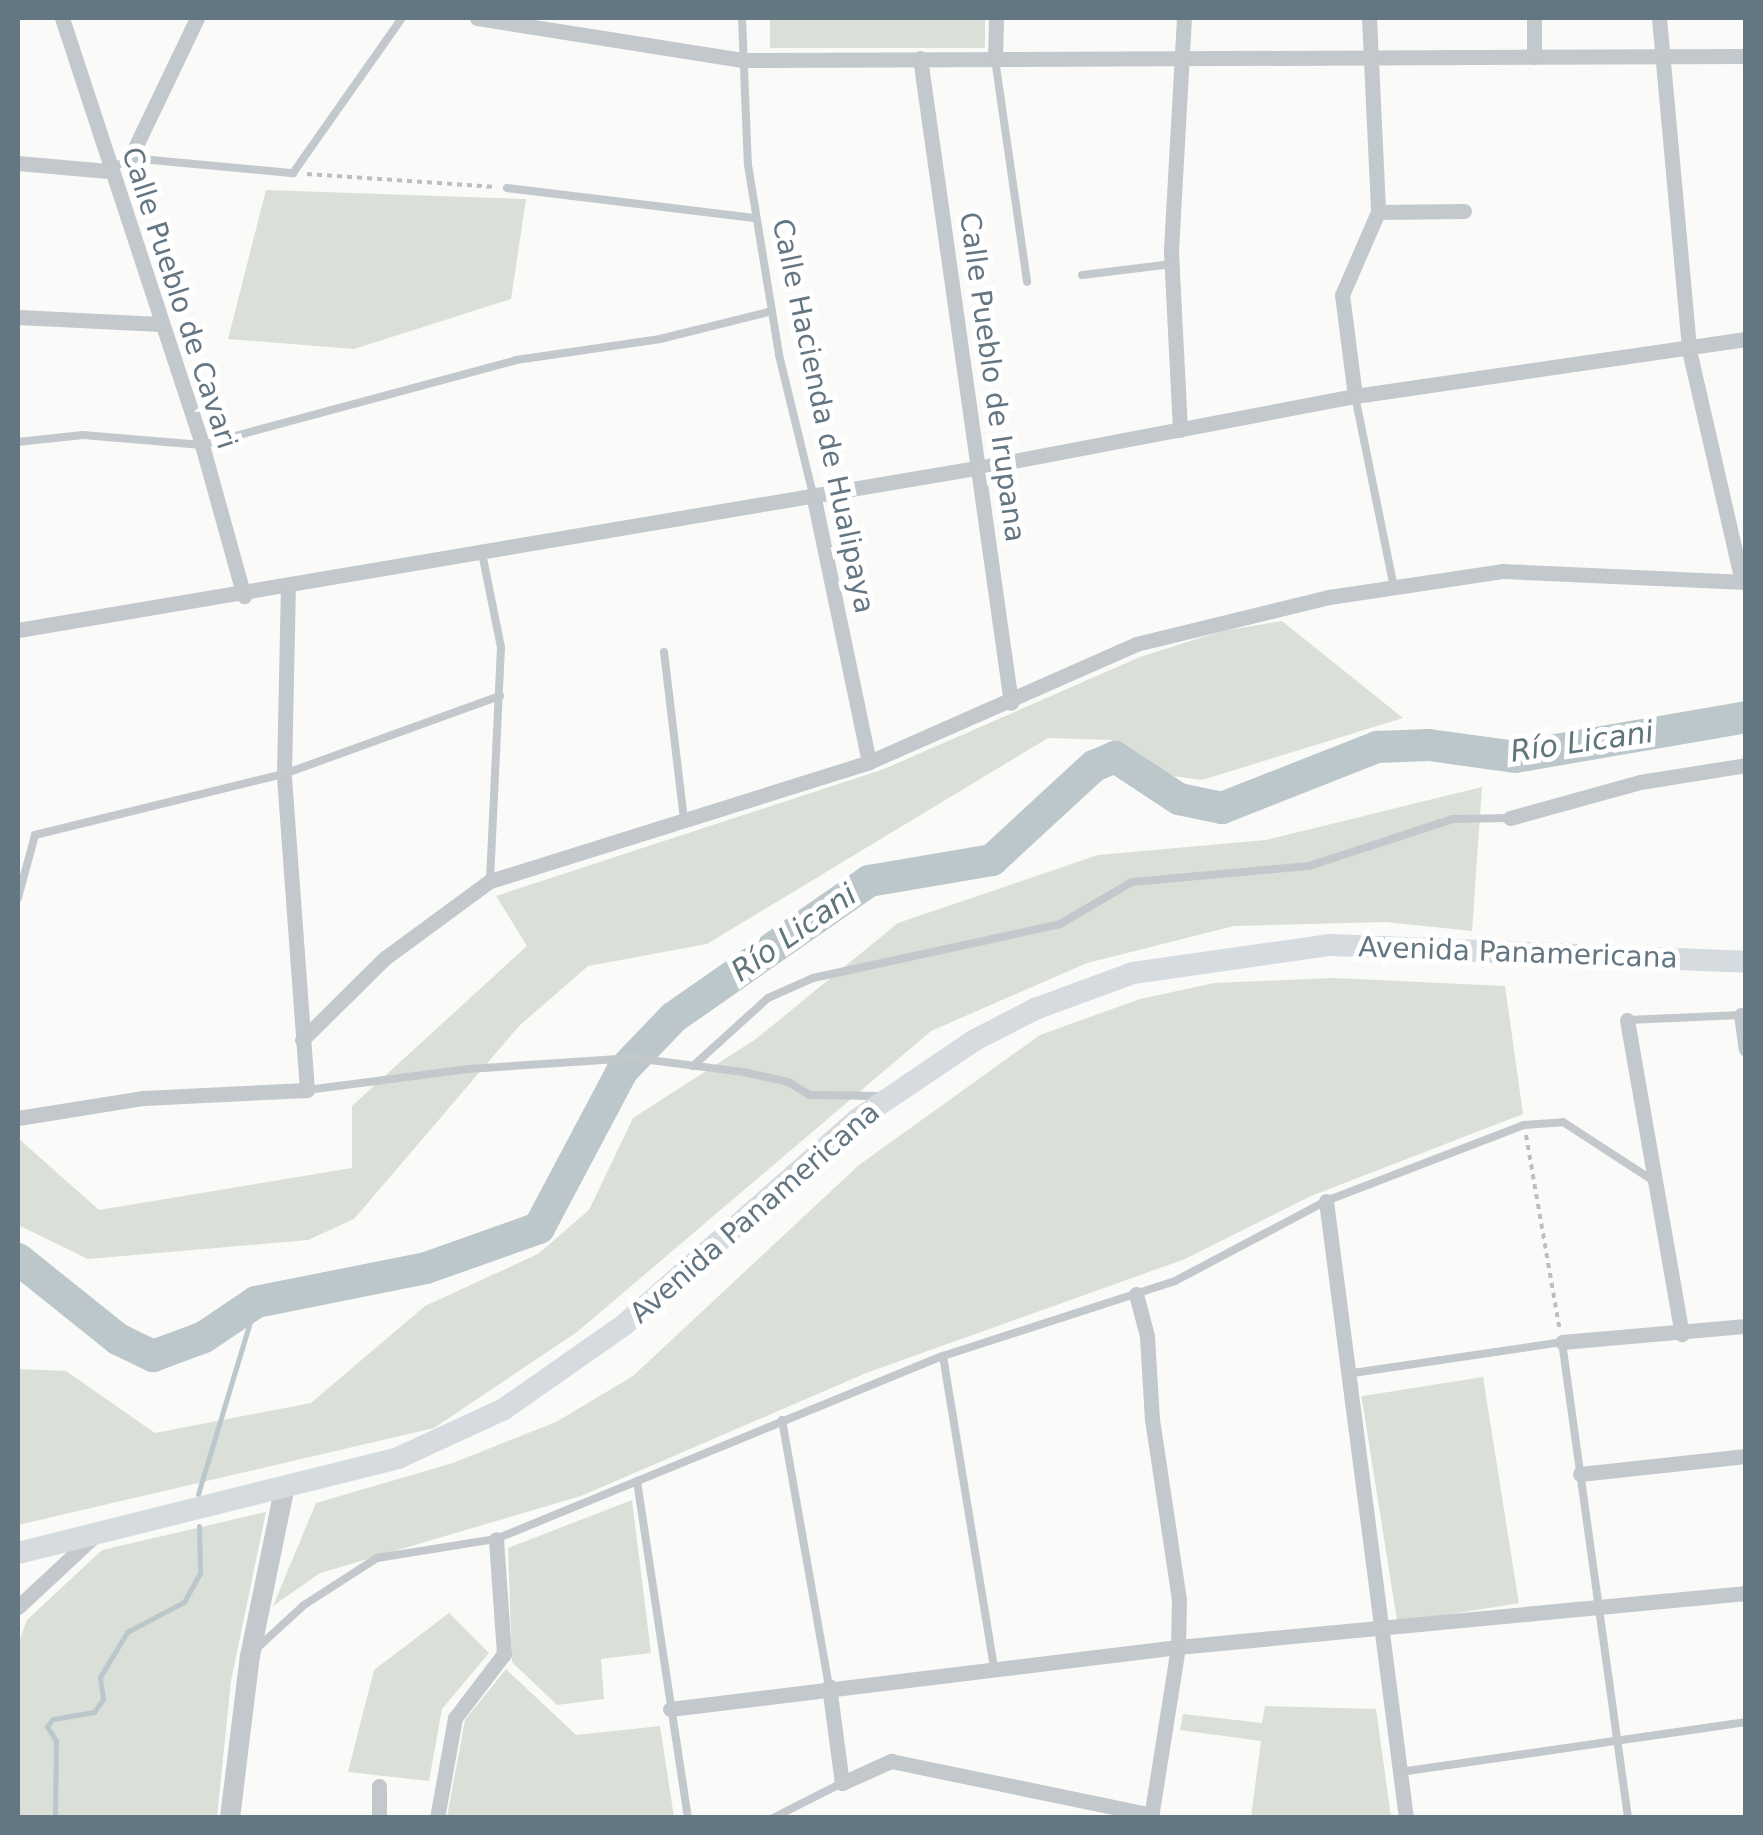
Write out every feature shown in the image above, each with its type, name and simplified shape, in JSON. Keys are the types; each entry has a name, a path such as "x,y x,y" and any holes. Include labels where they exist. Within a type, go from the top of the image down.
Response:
{"main road":[{"name":"Avenida Panamericana","path":"18,1553 284,1490 398,1458 504,1409 624,1325 892,1096 1034,1009 1133,973 1235,954 1349,946 1741,964"}],"street":[{"name":"Calle Pueblo de Cavari","path":"62,18 108,170 202,445 244,596"},
{"path":"130,158 197,18"},
{"path":"477,18 741,60 1184,62 1659,52 1746,56"},
{"name":"Calle Pueblo de Irupana","path":"995,60 996,18"},
{"path":"1180,430 1172,264 1184,18"},
{"path":"1356,396 1342,295 1378,212 1369,18"},
{"path":"1534,18 1534,57"},
{"path":"302,1040 385,958 490,881 869,762 1011,704 1136,644 1235,617 1502,570 1744,582 1689,350 1659,52 1659,18"},
{"name":"Calle Pueblo de Irupana","path":"920,58 982,468 1011,704"},
{"path":"18,163 108,170"},
{"path":"1378,212 1464,211"},
{"path":"18,317 161,324"},
{"path":"18,630 244,596 813,494 982,468 1356,396 1746,339"},
{"name":"Calle Hacienda de Hualipaya","path":"813,494 869,762"},
{"path":"18,1118 143,1098 307,1090 284,774 288,587"},
{"path":"1510,818 1640,782 1746,765"},
{"path":"1743,1014 1746,1050"},
{"path":"1627,1020 1682,1334"},
{"path":"1326,1201 1378,1631 1406,1818"},
{"path":"829,1686 842,1784 892,1761 1151,1816 1178,1647 1179,1599 1152,1419 1148,1336 1136,1294"},
{"path":"1562,1342 1746,1326"},
{"path":"1580,1474 1746,1456"},
{"path":"230,1818 250,1656 284,1490"},
{"path":"18,1606 96,1534"},
{"path":"437,1818 455,1718 504,1654 496,1539"},
{"path":"670,1709 829,1686 1178,1647 1378,1631 1746,1593"},
{"path":"379,1818 380,1786"}],"lane":[{"path":"108,170 130,158 293,172 402,18"},
{"name":"Calle Hacienda de Hualipaya","path":"742,18 741,60 756,218 772,311 813,494"},
{"name":"Calle Pueblo de Irupana","path":"995,60 1027,282"},
{"path":"507,188 756,218"},
{"path":"1082,275 1172,264"},
{"path":"18,442 83,435 202,445 516,360 660,339 772,311"},
{"path":"1356,396 1394,587"},
{"path":"482,553 501,647 490,881"},
{"path":"664,652 684,820"},
{"path":"18,898 35,835 284,774 500,696"},
{"path":"693,1066 768,998 812,978 1060,924 1132,882 1308,866 1380,848 1452,818 1510,818"},
{"path":"1627,1020 1743,1014"},
{"path":"307,1090 591,1058 693,1066 788,1082 810,1096 892,1096"},
{"path":"250,1656 304,1605 377,1558 496,1539 943,1356 1136,1294 1218,1262 1326,1201 1524,1125 1563,1122 1656,1182"},
{"path":"1346,1374 1562,1342 1628,1818"},
{"path":"943,1356 994,1670"},
{"path":"782,1420 829,1686"},
{"path":"637,1481 688,1818"},
{"path":"1400,1772 1746,1722"},
{"path":"772,1818 842,1784"}],"path":[{"path":"293,172 507,188"},
{"path":"1524,1125 1562,1342"}],"shaded area":[{"path":"770,18 985,18 985,48 770,48"},
{"path":"266,190 526,199 511,299 354,349 228,339"},
{"path":"1282,621 1403,718 1202,780 1172,776 1111,740 1048,738 707,944 588,966 519,1026 354,1219 308,1240 88,1259 18,1225 18,1138 99,1210 352,1168 352,1106 527,946 496,896 884,769 1140,657 1222,631"},
{"path":"1482,787 1472,931 1386,922 1234,926 1087,963 931,1031 577,1332 434,1428 18,1525 18,1369 66,1371 155,1433 311,1403 425,1306 538,1254 589,1210 633,1118 756,1039 898,923 1098,855 1266,840"},
{"path":"1333,978 1505,986 1523,1114 1311,1196 1185,1259 866,1373 581,1496 320,1573 273,1606 316,1503 453,1463 556,1422 633,1376 859,1165 1040,1035 1140,999 1214,983"},
{"path":"1483,1377 1519,1603 1397,1622 1362,1396"},
{"path":"632,1500 651,1653 601,1659 604,1699 557,1705 512,1662 508,1548"},
{"path":"266,1512 231,1681 217,1817 18,1817 18,1644 27,1620 102,1550"},
{"path":"449,1613 489,1653 442,1709 429,1781 348,1772 374,1670"},
{"path":"506,1669 576,1735 660,1726 674,1817 447,1817 465,1720"},
{"path":"1265,1706 1376,1709 1391,1817 1251,1817 1261,1741 1180,1730 1183,1714 1262,1723"}],"waterway":[{"name":"Río Licani","path":"18,1259 118,1339 153,1356 204,1337 256,1302 426,1268 539,1228 622,1071 674,1017 869,881 992,860 1094,766 1115,757 1179,799 1222,808 1377,747 1429,745 1515,757 1746,717"},
{"path":"198,1494 256,1302"},
{"path":"55,1818 56,1741 47,1726 53,1719 94,1712 103,1699 100,1677 127,1632 184,1602 200,1573 199,1526"}]}
